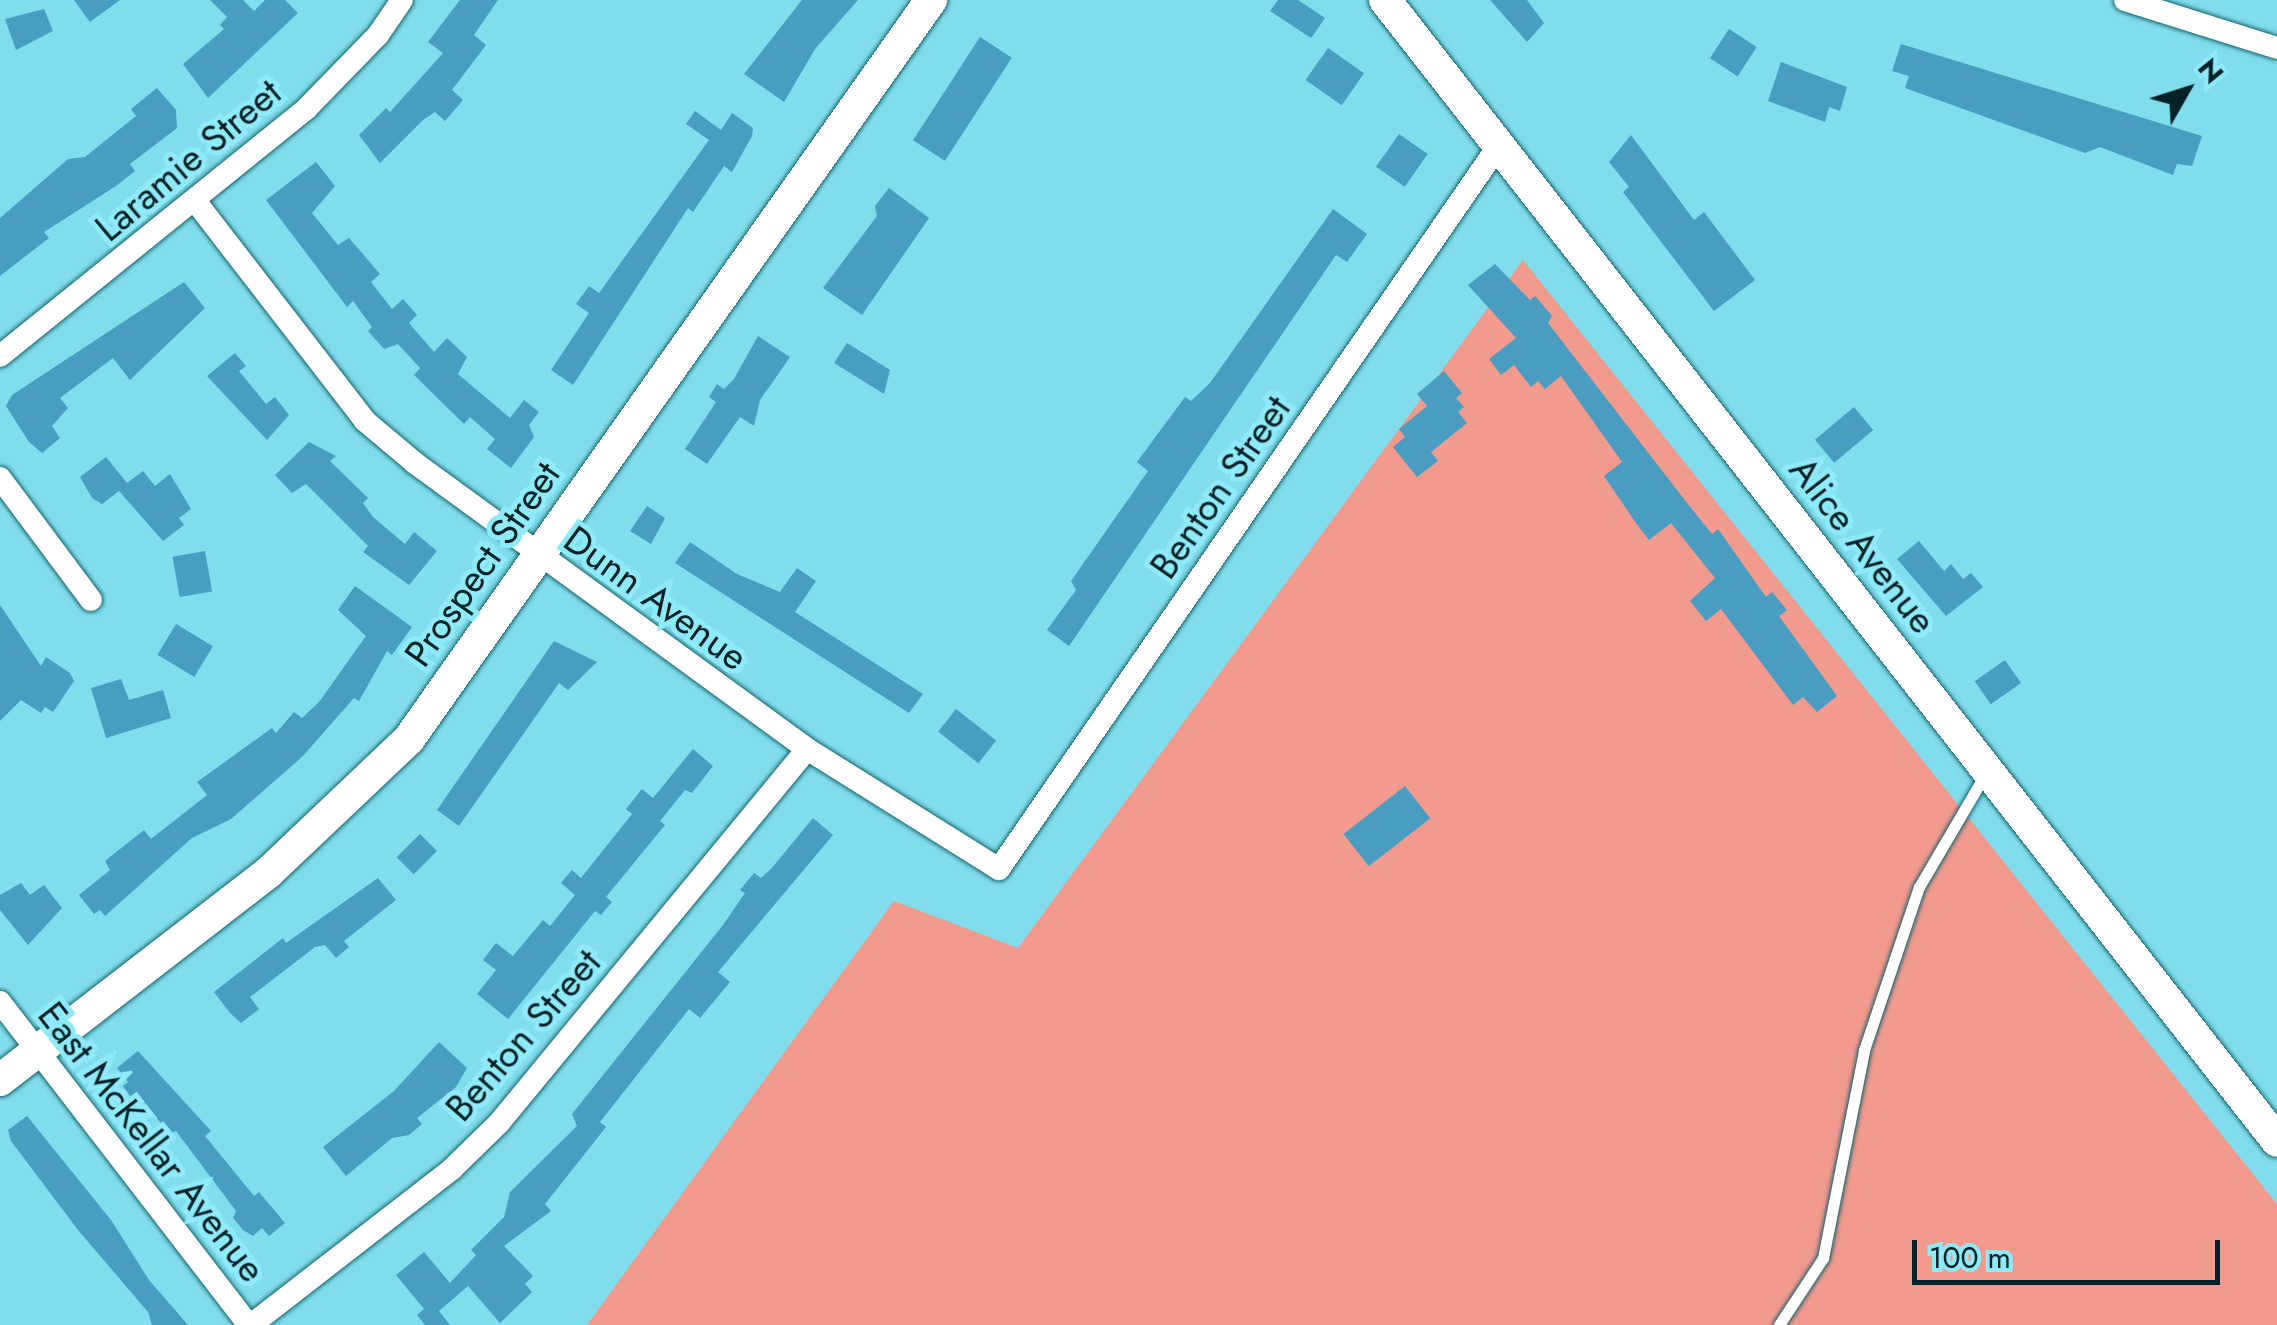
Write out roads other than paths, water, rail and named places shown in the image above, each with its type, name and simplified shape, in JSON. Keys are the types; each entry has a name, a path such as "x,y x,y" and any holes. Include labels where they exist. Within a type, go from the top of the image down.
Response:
{"street":[{"name":"Laramie Street","path":"0,356 196,202 307,108 378,35 402,0"},
{"name":"Prospect Street","path":"0,1080 269,872 369,783 409,738 930,0"},
{"name":"Alice Avenue","path":"1385,0 2277,1140"},
{"path":"2124,0 2277,48"},
{"name":"Benton Street","path":"999,869 1499,145"},
{"name":"Dunn Avenue","path":"196,202 364,420 536,555 807,749 999,869"},
{"path":"0,478 91,600"},
{"name":"Benton Street","path":"250,1325 452,1169 499,1123 807,749"},
{"name":"East McKellar Avenue","path":"0,1002 250,1325"}],"lane":[{"path":"1780,1325 1823,1258 1864,1050 1919,887 1988,769"}]}
